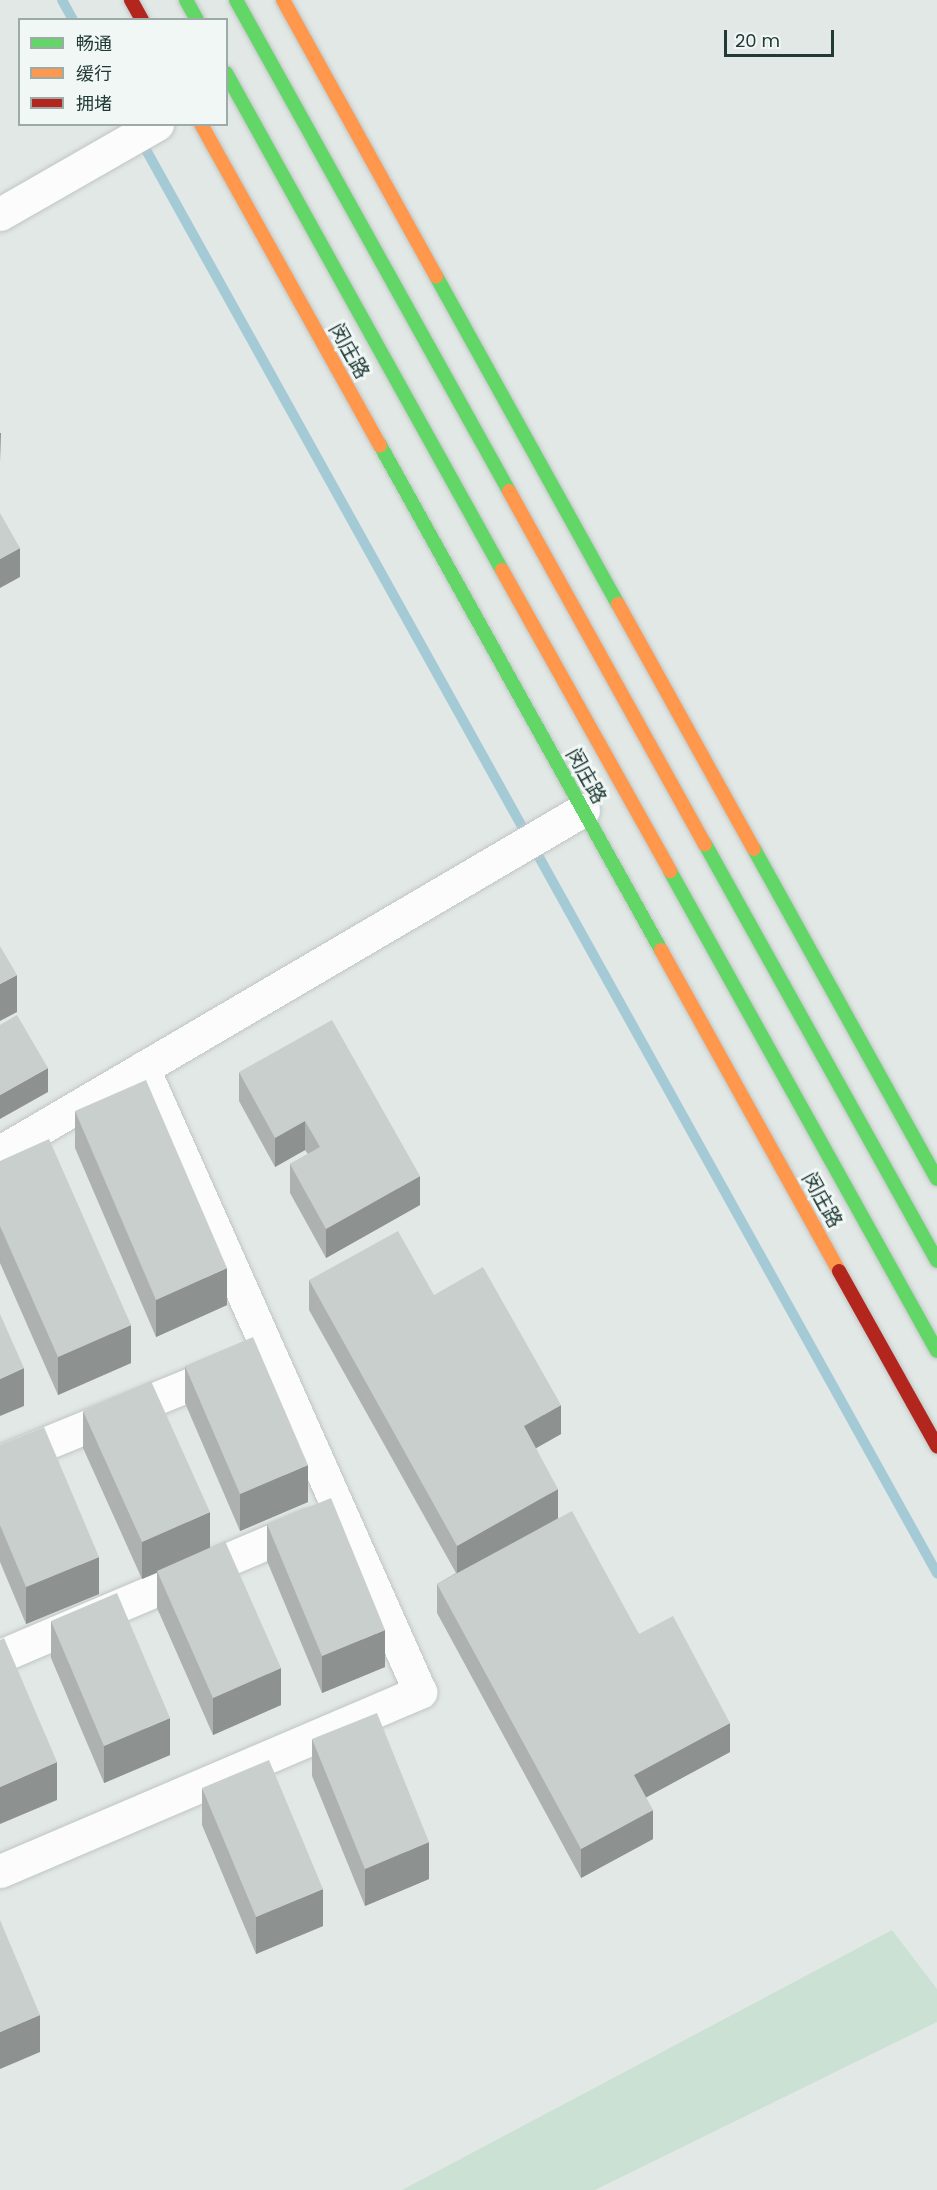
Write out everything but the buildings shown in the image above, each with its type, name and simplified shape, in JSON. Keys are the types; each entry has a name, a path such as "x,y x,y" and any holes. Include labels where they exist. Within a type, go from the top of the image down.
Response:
{"main road":[{"path":"131,0 141,18"},
{"path":"186,0 195,18"},
{"path":"236,0 937,1261"},
{"path":"282,0 937,1179"},
{"name":"闵庄路","path":"228,77 937,1350"},
{"name":"闵庄路","path":"202,126 937,1446"}],"street":[{"path":"0,214 154,126"},
{"path":"0,1152 583,810"},
{"path":"0,1871 420,1692 143,1068"},
{"path":"0,1462 269,1352"},
{"path":"0,1656 340,1511"}],"green space":[{"path":"892,1930 937,1989 937,2022 595,2190 402,2190"}],"waterway":[{"path":"62,0 72,18"},
{"path":"140,139 937,1573"}],"traffic: fast":[{"path":"186,0 196,18"},
{"path":"236,0 509,491"},
{"path":"228,77 502,570"},
{"path":"436,276 618,604"},
{"path":"380,445 661,950"},
{"path":"705,844 937,1261"},
{"path":"754,849 937,1179"},
{"path":"670,871 937,1351"}],"traffic: slow":[{"path":"283,0 436,276"},
{"path":"202,126 380,445"},
{"path":"509,491 705,844"},
{"path":"502,570 670,871"},
{"path":"618,604 754,849"},
{"path":"661,950 839,1271"}],"traffic: jam":[{"path":"131,0 141,18"},
{"path":"839,1271 937,1446"}]}
